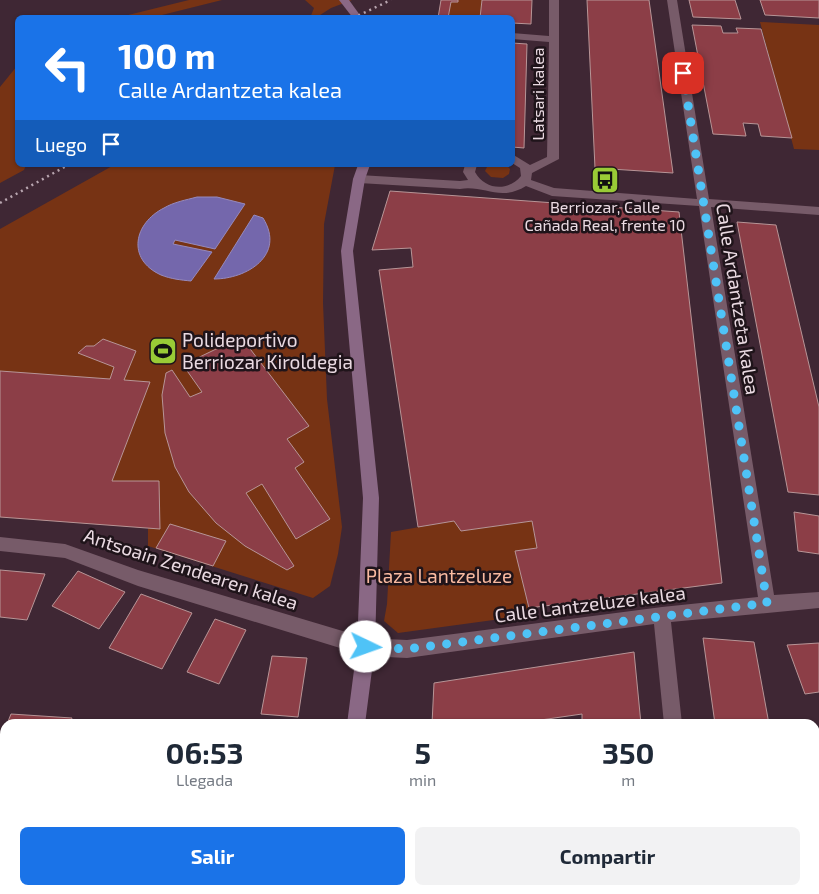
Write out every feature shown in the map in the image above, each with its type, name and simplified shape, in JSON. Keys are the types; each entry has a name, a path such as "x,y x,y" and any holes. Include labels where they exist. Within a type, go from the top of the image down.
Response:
{"street":[{"path":"344,0 356,15"},
{"name":"Latsari kalea","path":"526,176 553,159 554,0"},
{"name":"Calle Ardantzeta kalea","path":"672,0 767,603"},
{"path":"515,36 553,39"},
{"path":"515,158 520,161 526,176 552,192 819,211"},
{"path":"470,167 469,172 476,183 483,187 502,190 518,186 526,176"},
{"path":"357,719 366,647 371,498 347,251 362,172 460,185 476,183"},
{"name":"Antsoain Zendearen kalea","path":"0,544 65,551 138,578 366,647"},
{"name":"Calle Lantzeluze kalea","path":"366,647 407,649 662,615 767,603 819,600"},
{"path":"662,615 672,719"}],"green space":[{"path":"189,0 222,0 162,15 128,15"},
{"path":"305,0 352,0 331,8 320,15 311,15 314,8"},
{"path":"458,0 482,0 480,15 449,15 451,2 458,2"},
{"path":"760,22 819,25 819,150 794,149"},
{"path":"15,68 15,167 25,167 24,170 0,183 0,87"},
{"name":"Polideportivo Berriozar Kiroldegia","path":"110,167 335,167 324,224 323,303 327,399 342,527 330,586 313,598 148,546 148,528 0,517 0,229"},
{"path":"487,167 508,167 510,169 509,174 503,178 491,177 485,171"},
{"name":"Plaza Lantzeluze","path":"454,521 461,531 532,521 537,548 516,551 530,615 398,633 384,621 387,604 391,532"}],"shaded area":[{"path":"197,197 217,197 245,204 215,249 175,240 173,244 212,252 191,281 161,275 142,260 138,241 141,232 146,223 164,208"},
{"path":"254,215 263,218 269,231 270,243 266,254 260,262 239,275 214,279"}],"building":[{"path":"441,0 458,0 458,2 451,2 449,15 438,15"},
{"path":"482,0 532,0 531,24 515,23 515,15 480,15"},
{"path":"587,0 649,0 673,173 595,168"},
{"path":"689,0 735,0 741,19 693,17"},
{"path":"760,0 819,0 819,18 765,15"},
{"path":"692,25 721,26 723,33 738,33 736,28 761,29 792,138 761,136 758,124 743,123 746,136 713,134"},
{"path":"515,43 527,44 524,148 515,147"},
{"path":"390,191 679,212 722,583 529,608 515,551 537,548 532,521 461,531 454,521 418,527 379,270 413,267 411,248 372,250"},
{"path":"737,222 776,225 819,407 819,495 788,492"},
{"path":"241,337 309,426 287,439 304,462 295,468 330,519 296,539 262,484 246,493 294,566 287,570 245,546 216,523 189,492 175,467 165,433 162,395 166,373 172,370 190,397 202,392 183,365"},
{"path":"103,339 136,351 124,380 150,382 112,481 159,481 160,529 0,517 0,371 110,379 114,367 78,353 86,346 94,346"},
{"path":"794,512 819,516 819,554 798,551"},
{"path":"170,524 226,541 213,566 156,548"},
{"path":"0,570 45,574 27,620 0,617"},
{"path":"78,571 125,592 99,629 52,606"},
{"path":"141,594 192,613 162,669 109,648"},
{"path":"215,619 246,630 219,684 187,672"},
{"path":"703,638 754,642 768,719 714,719"},
{"path":"819,643 819,692 805,694 787,645"},
{"path":"634,652 641,719 582,719 582,714 548,719 432,719 434,683"},
{"path":"272,656 307,658 298,717 261,714"},
{"path":"11,714 72,718 72,719 9,719"}],"railway":[{"path":"359,15 391,0"},
{"path":"0,203 64,167"}],"place":[{"name":"Berriozar, Calle Cañada Real, frente 10","path":"605,180"},
{"name":"Polideportivo Berriozar Kiroldegia","path":"163,351"}],"route":[{"path":"366,647 407,649 767,603 683,73"}]}
